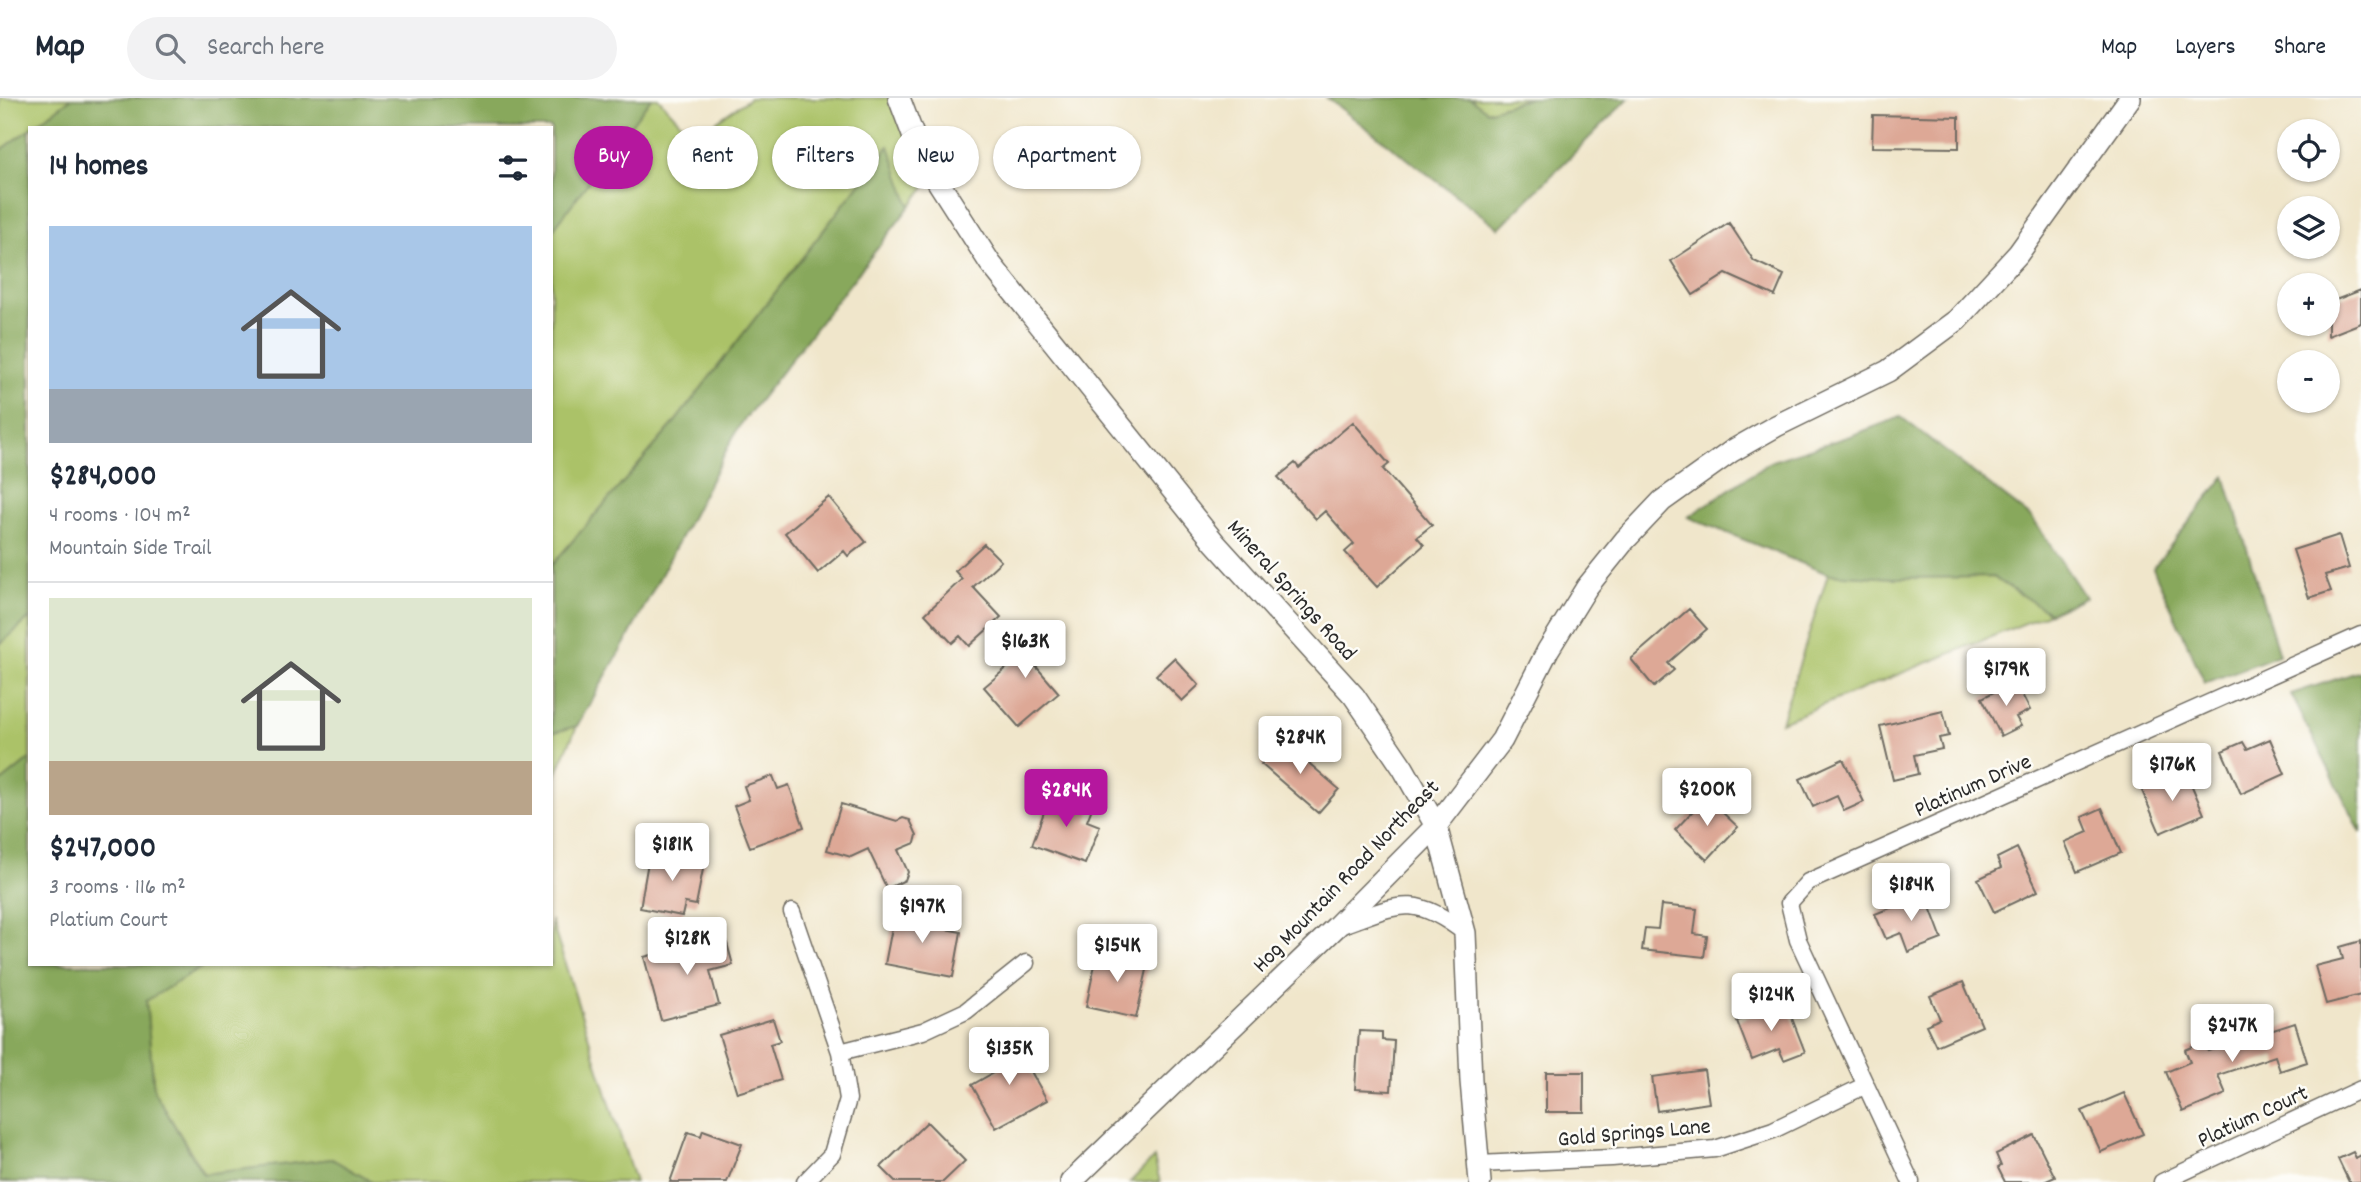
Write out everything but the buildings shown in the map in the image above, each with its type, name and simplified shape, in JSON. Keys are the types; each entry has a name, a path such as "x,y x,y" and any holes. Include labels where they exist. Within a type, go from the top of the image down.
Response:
{"street":[{"name":"Mineral Springs Road","path":"899,98 913,135 933,174 990,263 1215,543 1354,696 1403,768 1436,826 1465,933 1479,1173"},
{"name":"Hog Mountain Road Northeast","path":"1071,1182 1336,927 1436,826 1502,740 1548,650 1581,598 1625,540 1662,501 1732,451 1776,426 1888,371 1957,320 2018,254 2130,98"},
{"name":"Platinum Drive","path":"1866,1085 1792,923 1789,903 1808,882 2361,635"},
{"path":"1336,927 1396,907 1412,905 1435,912 1465,933"},
{"path":"792,912 840,1052 848,1099 832,1154 805,1182"},
{"path":"840,1052 923,1031 966,1012 1026,963"},
{"name":"Gold Springs Lane","path":"1479,1173 1714,1149 1773,1130 1866,1085"},
{"path":"1866,1085 1911,1182"},
{"name":"Platium Court","path":"2162,1182 2361,1089"}],"green space":[{"path":"0,98 72,98 34,126 28,126 28,130 0,151"},
{"path":"72,98 651,98 630,126 574,126 574,189 583,189 553,229 553,126 35,126"},
{"path":"651,98 658,98 684,126 667,126 667,189 758,189 758,126 710,126 750,98 890,98 902,126 893,126 893,160 888,147 879,159 879,126 772,126 772,189 855,189 671,427 553,564 553,229 583,189 653,189 653,126 630,126"},
{"path":"1327,98 1470,98 1487,111 1530,98 1629,98 1499,228"},
{"path":"1470,98 1530,98 1486,111"},
{"path":"28,130 28,620 0,644 0,151"},
{"path":"889,146 893,157 893,189 904,189 910,206 738,428 630,634 577,726 553,732 553,564 671,427 856,189 879,189 879,159"},
{"path":"904,189 924,189 910,206"},
{"path":"1901,417 2032,518 2085,597 2050,613 1993,577 1895,578 1828,574 1688,517 1772,461"},
{"path":"2225,476 2279,655 2205,683 2153,568"},
{"path":"1828,574 1895,578 1993,577 2050,613 1781,722"},
{"path":"28,620 28,761 0,783 0,644"},
{"path":"2361,671 2361,833 2291,694"},
{"path":"577,726 553,781 553,732"},
{"path":"28,761 28,966 204,966 146,1001 154,1091 203,1174 332,1159 372,1182 0,1182 0,783"},
{"path":"553,926 635,1182 372,1182 332,1159 204,1174 154,1091 146,1001 204,966 553,966"},
{"path":"1154,1158 1160,1182 1130,1182"}]}
